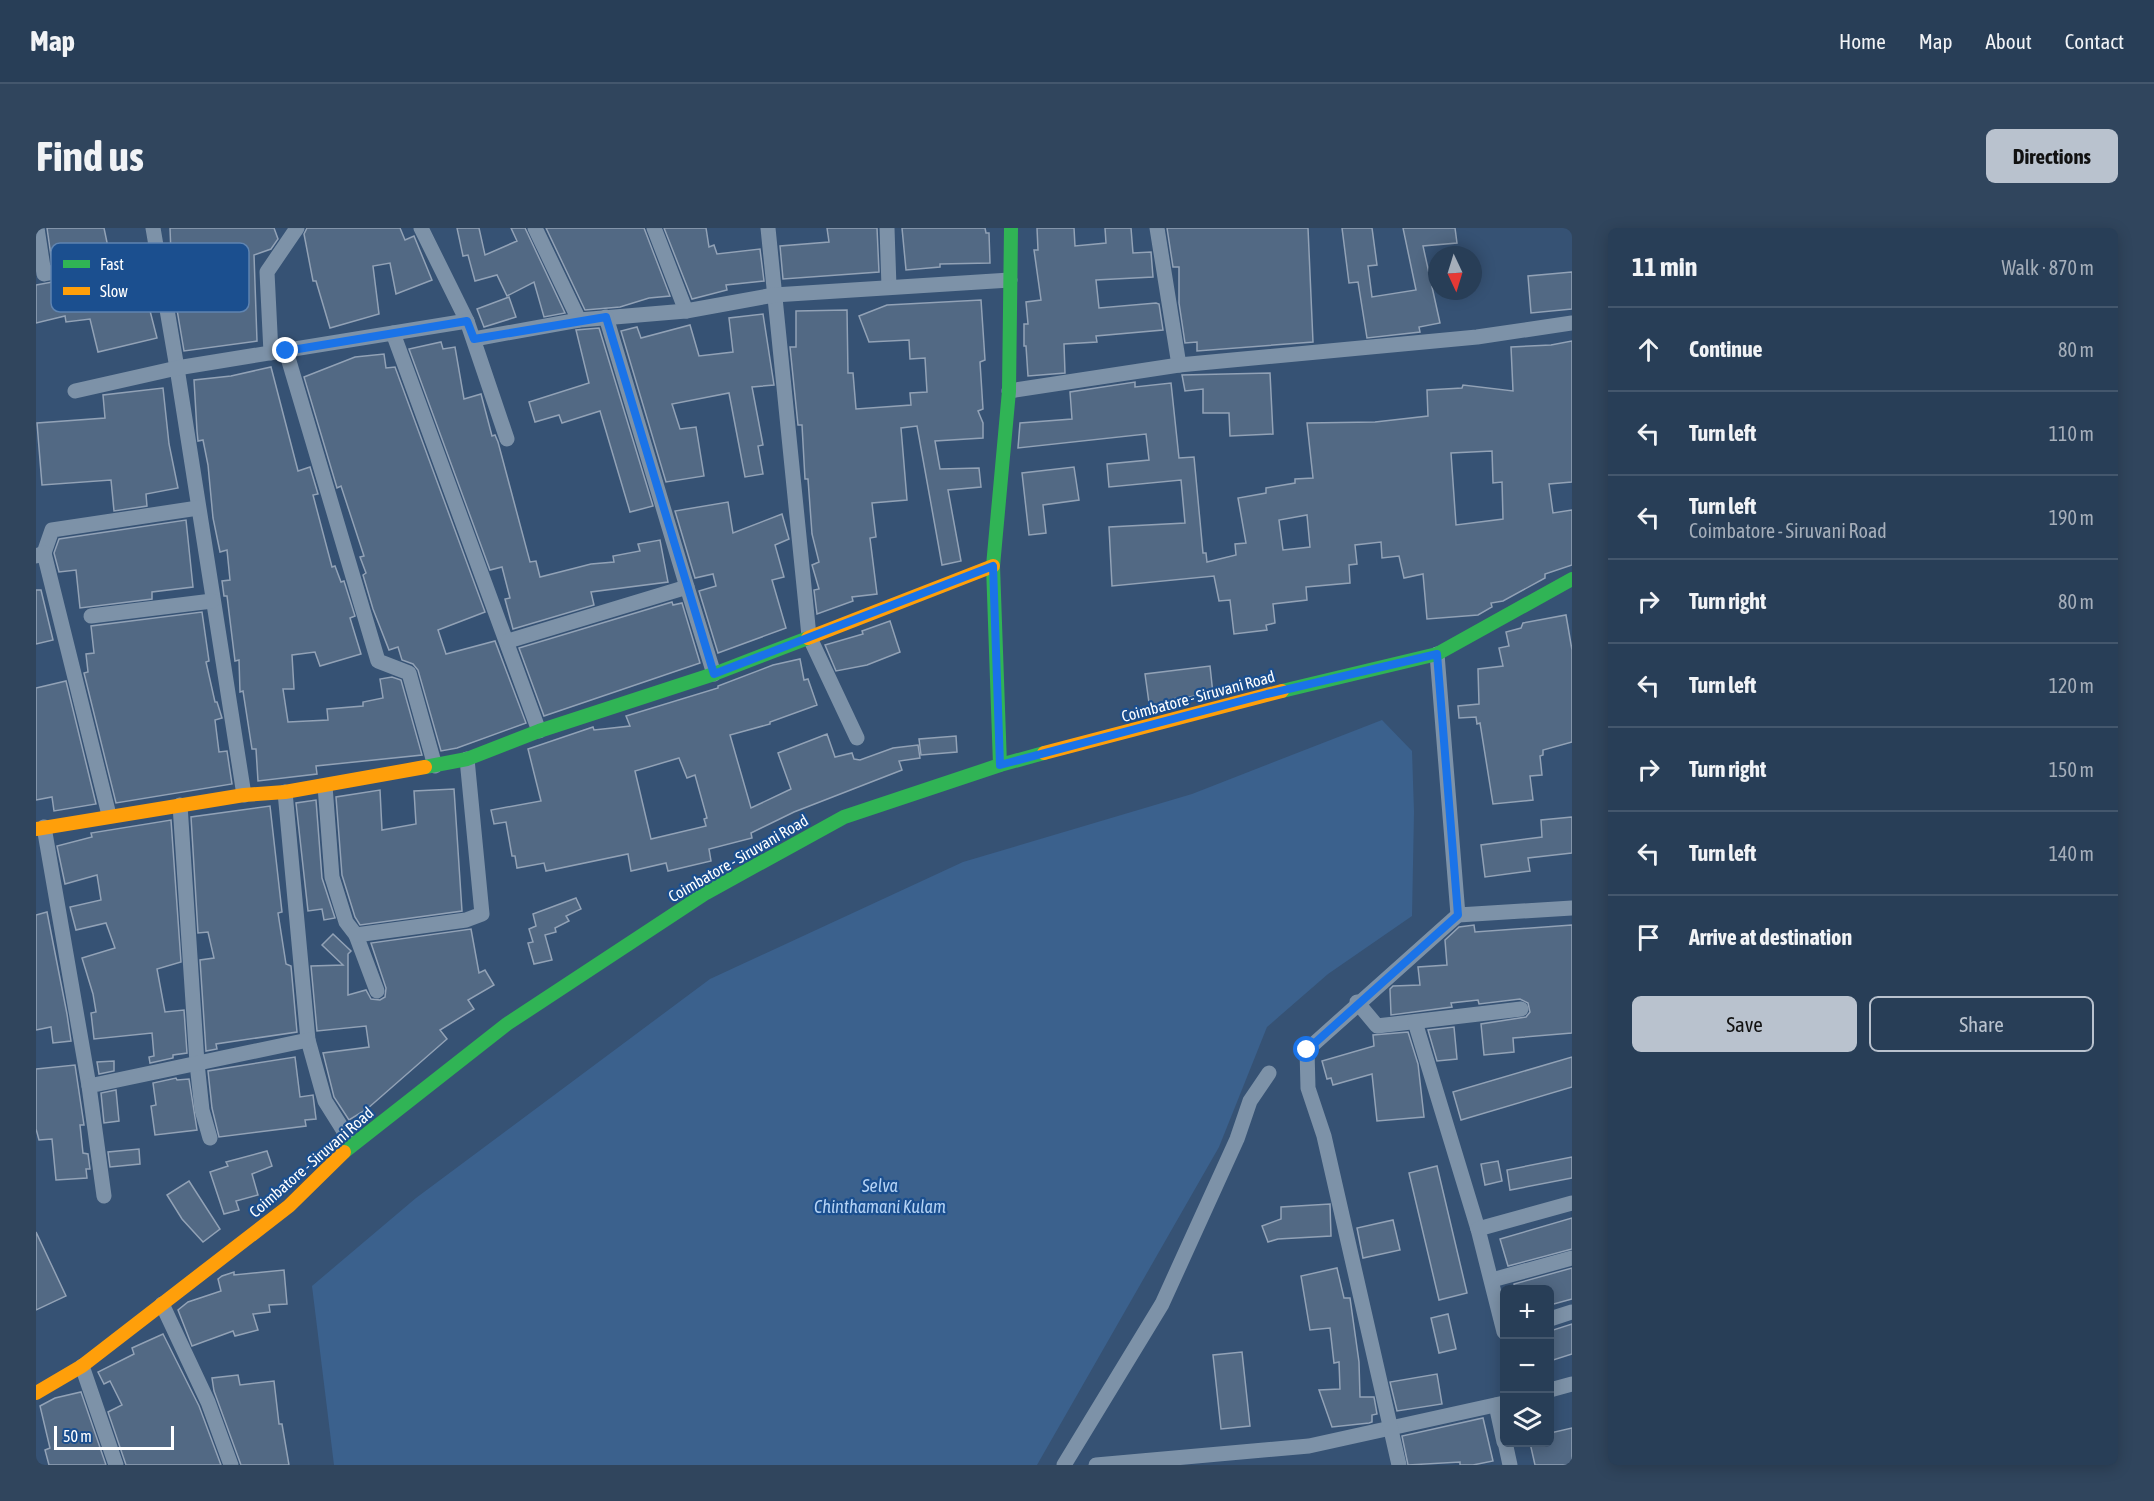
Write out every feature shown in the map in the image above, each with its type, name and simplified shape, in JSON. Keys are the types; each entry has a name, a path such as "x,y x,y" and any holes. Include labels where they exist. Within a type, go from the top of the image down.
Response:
{"main road":[{"path":"1000,765 993,566 1009,391 1011,228"},
{"path":"40,828 180,804 325,786 467,759 540,731 714,674 993,566"},
{"name":"Coimbatore - Siruvani Road","path":"36,1393 82,1366 289,1206 352,1144 507,1024 706,892 844,817 1000,765 1267,694 1437,654 1572,579"}],"street":[{"path":"37,228 44,274 51,273"},
{"path":"153,228 155,243"},
{"path":"297,228 267,272 278,352 378,661 409,673 435,766"},
{"path":"422,228 467,321 507,439"},
{"path":"535,228 579,320"},
{"path":"654,228 686,311"},
{"path":"768,228 809,636 857,738"},
{"path":"887,228 889,287"},
{"path":"1156,228 1179,365"},
{"path":"474,339 579,320 686,311 774,295 1010,280"},
{"path":"167,312 244,795"},
{"path":"606,317 714,674"},
{"path":"75,391 177,368 467,321"},
{"path":"1009,391 1179,365 1477,337 1572,323"},
{"path":"393,333 540,731"},
{"path":"109,815 40,554 52,530 198,508"},
{"path":"508,641 687,587"},
{"path":"90,616 212,601"},
{"path":"1437,654 1458,915"},
{"path":"356,935 466,920 483,914 467,759"},
{"path":"325,786 332,877 346,922 356,935 377,991"},
{"path":"285,792 308,1040 325,1101 352,1144"},
{"path":"180,804 197,1063 202,1110 210,1138"},
{"path":"40,828 88,1086 104,1196"},
{"path":"1399,1465 1324,1136 1308,1088 1307,1050 1357,1002 1458,915 1572,909"},
{"path":"1357,1002 1377,1026 1521,1009"},
{"path":"1415,1022 1478,1229 1500,1315"},
{"path":"88,1086 308,1040"},
{"path":"1064,1465 1162,1304 1237,1138 1250,1101 1269,1073"},
{"path":"1478,1229 1572,1203"},
{"path":"1492,1280 1572,1258"},
{"path":"162,1304 208,1402 231,1465"},
{"path":"1554,1318 1572,1312"},
{"path":"82,1366 116,1465"},
{"path":"1554,1389 1572,1384"},
{"path":"1096,1465 1309,1446 1500,1404"},
{"path":"1506,1447 1510,1465"}],"water":[{"name":"Selva Chinthamani Kulam","path":"1382,720 1412,751 1414,812 1412,916 1328,974 1267,1027 1219,1147 1037,1465 334,1465 312,1286 416,1198 710,979 963,862 1192,794"}],"building":[{"path":"47,228 104,228 107,243 51,243 51,256"},
{"path":"170,228 274,228 278,239 271,249 254,255 257,341 184,351 177,312 249,312 249,243 171,243"},
{"path":"307,228 400,228 405,240 414,236 432,280 396,294 390,263 373,266 379,314 330,328 316,281 313,281 304,234"},
{"path":"457,228 479,228 485,255 517,241 511,228 525,228 565,313 544,317 534,282 507,296 497,275 475,281 468,255 463,256"},
{"path":"546,228 644,228 670,296 649,298 620,307 585,310"},
{"path":"664,228 706,228 709,247 714,245 717,254 760,249 764,281 726,285 727,290 692,299"},
{"path":"827,228 877,228 879,272 783,279 780,246 829,242"},
{"path":"902,228 985,228 986,233 989,233 990,263 940,264 940,267 906,270"},
{"path":"1037,228 1074,228 1075,246 1106,243 1105,228 1131,228 1133,253 1151,252 1153,277 1096,280 1099,308 1159,304 1163,330 1096,336 1097,342 1064,344 1065,373 1028,376 1026,346 1024,346 1024,324 1028,324 1026,302 1041,300 1034,250 1038,250"},
{"path":"1167,228 1308,228 1313,342 1197,351 1197,342 1185,343 1179,303 1179,267 1173,267"},
{"path":"1342,228 1372,228 1377,265 1368,266 1372,297 1416,290 1403,228 1455,228 1457,243 1423,246 1428,269 1428,300 1435,300 1440,323 1419,327 1420,332 1367,338 1358,282 1349,283"},
{"path":"1572,272 1572,309 1531,313 1528,276"},
{"path":"51,282 51,312 150,312 157,338 98,352 90,319 66,322 65,316 36,323 36,285"},
{"path":"509,297 516,317 484,327 477,309"},
{"path":"981,300 985,360 980,362 983,409 978,411 983,423 983,438 935,441 940,469 979,468 981,487 948,490 961,561 942,565 917,426 901,428 907,500 872,503 876,537 870,538 877,594 852,597 853,601 817,614 814,590 819,589 812,565 819,562 812,534 808,479 805,479 802,425 798,425 790,347 796,347 796,311 847,310 848,373 853,373 856,409 911,405 910,393 927,392 925,358 910,359 909,340 869,342 859,316 887,305"},
{"path":"763,314 774,385 752,387 763,445 758,446 763,474 745,477 729,393 672,404 680,429 696,427 704,476 666,482 621,331 637,327 641,338 690,325 699,356 733,352 729,318"},
{"path":"599,328 653,506 630,512 600,411 562,423 559,415 535,422 529,402 589,383 576,330"},
{"path":"1572,341 1572,482 1549,484 1553,513 1572,510 1572,565 1545,574 1545,578 1503,601 1491,603 1492,607 1478,615 1427,619 1423,574 1404,578 1399,556 1382,558 1381,542 1355,545 1357,564 1349,565 1350,583 1306,587 1307,600 1273,604 1275,623 1266,625 1267,630 1234,634 1230,600 1219,601 1214,576 1112,586 1109,527 1185,523 1181,480 1109,487 1107,464 1149,460 1146,434 1018,448 1020,423 1072,419 1070,392 1135,382 1135,387 1171,383 1179,458 1194,457 1203,553 1206,553 1207,562 1236,555 1235,544 1246,543 1238,498 1266,493 1266,488 1295,483 1295,479 1313,478 1307,423 1375,422 1428,416 1427,390 1462,388 1463,385 1513,391 1511,347 1551,345","holes":["1492,451 1493,483 1502,482 1503,519 1456,525 1451,453","1307,515 1310,547 1283,550 1279,520"]},
{"path":"441,342 443,349 455,347 464,399 481,394 492,436 495,435 498,442 530,562 536,561 540,577 591,564 614,562 613,556 640,551 638,544 660,540 668,582 591,592 594,605 513,629 505,599 510,598 502,567 490,570 409,349"},
{"path":"384,354 386,368 395,367 485,612 438,630 446,654 495,641 526,723 457,748 441,751 418,670 413,664 402,660 398,647 389,650 373,609 363,575 366,573 360,557 364,556 341,486 337,488 304,377 355,357"},
{"path":"271,367 298,471 310,467 318,494 313,495 332,567 335,566 341,582 344,581 355,616 350,618 361,654 320,666 315,652 292,655 294,689 283,689 288,722 328,720 327,709 363,706 363,702 383,698 380,679 392,677 401,680 422,755 316,766 317,774 258,781 256,749 252,749 243,691 240,692 239,660 235,661 227,596 224,596 222,581 230,580 227,550 220,552 213,518 208,465 203,440 198,441 194,380 231,376"},
{"path":"1270,373 1273,434 1230,436 1229,413 1203,413 1203,389 1185,391 1182,375"},
{"path":"163,388 169,444 178,488 146,494 147,506 114,511 111,480 42,485 37,423 105,418 103,395"},
{"path":"1074,467 1079,500 1043,505 1046,533 1029,535 1022,473"},
{"path":"728,502 733,533 782,514 789,539 775,545 784,577 772,580 786,628 718,653 699,591 716,586 713,574 695,578 675,511"},
{"path":"186,520 193,587 152,592 152,599 80,608 76,570 59,572 54,553 59,539"},
{"path":"36,590 41,590 53,640 36,644"},
{"path":"672,602 673,605 682,603 700,663 544,716 519,648"},
{"path":"202,612 209,661 206,662 215,702 217,702 222,718 215,720 219,752 227,751 232,784 116,803 84,673 88,672 86,654 94,653 91,626"},
{"path":"1566,615 1572,650 1572,742 1543,750 1543,755 1540,756 1542,775 1530,776 1533,800 1493,804 1480,723 1477,724 1476,717 1459,718 1458,706 1479,704 1478,669 1503,666 1499,648 1509,646 1506,632 1521,628 1523,623"},
{"path":"890,621 900,652 867,665 836,671 825,645 863,634 862,631"},
{"path":"800,659 804,680 808,679 817,705 770,722 770,724 730,735 751,808 791,789 778,753 827,734 835,757 852,753 854,759 860,760 893,748 918,745 920,758 899,761 902,770 794,812 751,833 752,838 709,849 711,861 668,871 666,863 631,871 628,854 546,871 544,863 517,868 515,856 512,856 506,822 494,824 491,810 541,801 528,749 593,727 594,730 630,726 626,716 718,688 718,686 773,665","holes":["679,758 687,778 695,775 707,818 704,819 706,826 651,839 635,771"]},
{"path":"1210,666 1213,694 1172,699 1172,704 1150,710 1145,674"},
{"path":"66,681 96,804 54,811 52,797 36,800 36,688"},
{"path":"956,736 957,752 921,755 919,739"},
{"path":"454,789 462,911 360,925 355,917 342,875 336,797 380,790 382,830 416,824 414,791"},
{"path":"316,800 322,878 335,918 324,920 322,909 308,911 296,803"},
{"path":"270,806 282,912 278,913 286,964 291,966 297,1032 216,1044 217,1049 206,1051 200,960 214,958 208,932 198,933 191,817"},
{"path":"1572,817 1572,853 1528,858 1530,871 1485,877 1481,845 1542,837 1541,820"},
{"path":"171,820 181,962 157,969 165,1012 184,1010 187,1053 150,1063 149,1057 154,1056 152,1033 94,1039 91,1013 96,1012 82,958 115,948 106,923 76,930 70,907 101,900 97,875 65,884 57,846 92,837 91,833"},
{"path":"576,898 581,909 566,916 569,921 555,928 556,932 545,935 552,960 534,964 528,943 533,942 529,929 536,926 533,914"},
{"path":"47,912 71,1041 53,1043 51,1027 36,1030 36,915"},
{"path":"1474,925 1475,932 1572,925 1572,1033 1513,1038 1514,1052 1484,1055 1481,1024 1526,1017 1530,1012 1528,1003 1520,999 1479,1004 1478,1000 1451,1003 1452,1007 1391,1015 1390,989 1393,986 1420,985 1418,967 1447,965 1445,940 1459,927"},
{"path":"471,929 479,973 485,970 494,985 468,1000 474,1009 440,1030 447,1039 367,1109 349,1120 334,1097 323,1053 369,1047 366,1026 317,1031 311,966 343,965 322,945 333,934 351,951 348,954 348,995 366,990 371,999 380,1000 385,997 386,988 371,943"},
{"path":"1454,1027 1457,1059 1437,1061 1428,1030"},
{"path":"1408,1032 1418,1064 1424,1117 1377,1121 1372,1074 1333,1085 1331,1078 1327,1079 1322,1061 1374,1046 1373,1035"},
{"path":"295,1057 300,1097 313,1095 316,1119 305,1120 306,1126 219,1137 212,1108 208,1071"},
{"path":"1572,1057 1572,1087 1461,1120 1453,1092"},
{"path":"114,1061 114,1071 99,1074 97,1062"},
{"path":"75,1065 84,1125 80,1125 83,1153 88,1154 90,1169 86,1169 87,1178 56,1180 52,1139 39,1140 36,1129 36,1069"},
{"path":"176,1078 177,1080 189,1079 197,1130 155,1135 151,1106 156,1105 153,1083"},
{"path":"116,1090 119,1121 104,1123 101,1093"},
{"path":"139,1149 140,1164 110,1167 108,1152"},
{"path":"267,1151 272,1166 252,1174 258,1195 236,1201 239,1210 224,1214 210,1172 228,1166 226,1162"},
{"path":"1572,1157 1572,1178 1510,1190 1507,1170"},
{"path":"1498,1161 1502,1181 1485,1185 1481,1164"},
{"path":"1437,1166 1467,1293 1439,1300 1409,1173"},
{"path":"189,1181 220,1229 203,1242 182,1219 167,1195"},
{"path":"1330,1204 1331,1236 1278,1239 1268,1242 1262,1226 1281,1219 1281,1207"},
{"path":"1572,1218 1572,1249 1508,1266 1500,1239"},
{"path":"1393,1220 1400,1250 1363,1258 1357,1228"},
{"path":"36,1232 66,1296 36,1310"},
{"path":"1337,1268 1344,1298 1350,1298 1359,1362 1360,1397 1374,1397 1377,1414 1372,1415 1372,1422 1369,1423 1332,1427 1319,1390 1340,1389 1339,1362 1334,1363 1330,1328 1310,1330 1301,1276"},
{"path":"1572,1268 1572,1299 1554,1304 1554,1285 1514,1284"},
{"path":"284,1270 287,1304 269,1305 270,1312 253,1314 258,1330 235,1336 233,1331 192,1346 178,1310 188,1302 221,1291 218,1279 222,1276 234,1272 234,1275"},
{"path":"1448,1314 1456,1349 1439,1353 1431,1318"},
{"path":"1572,1324 1572,1354 1554,1360 1554,1330"},
{"path":"163,1334 199,1406 221,1465 126,1465 108,1412 122,1405 110,1381 104,1384 98,1372 134,1354 132,1348"},
{"path":"1242,1352 1250,1426 1221,1429 1213,1355"},
{"path":"1437,1374 1442,1404 1397,1411 1390,1382"},
{"path":"238,1375 240,1385 274,1381 279,1424 282,1424 289,1465 241,1465 214,1391 212,1378"},
{"path":"81,1392 106,1465 49,1465 45,1450 50,1448 40,1406 55,1398"},
{"path":"1483,1418 1493,1461 1473,1465 1460,1465 1460,1462 1408,1465 1402,1436"},
{"path":"1572,1428 1572,1465 1535,1465 1531,1447 1554,1447 1554,1432"}],"traffic: fast":[{"path":"1000,765 993,566 1009,391 1011,228"},
{"path":"1282,691 1437,654 1572,579"},
{"path":"425,767 467,759 539,731 714,674 808,638"},
{"path":"344,1152 507,1024 706,893 844,817 1000,765 1044,753"}],"traffic: slow":[{"path":"808,638 993,566"},
{"path":"1044,753 1282,691"},
{"path":"36,829 244,795 285,792 425,767"},
{"path":"36,1393 82,1366 289,1206 344,1152"}],"route":[{"path":"286,351 467,321 474,339 606,317 714,674 993,566 1000,765 1267,694 1437,654 1458,915 1357,1002 1307,1050"}]}
